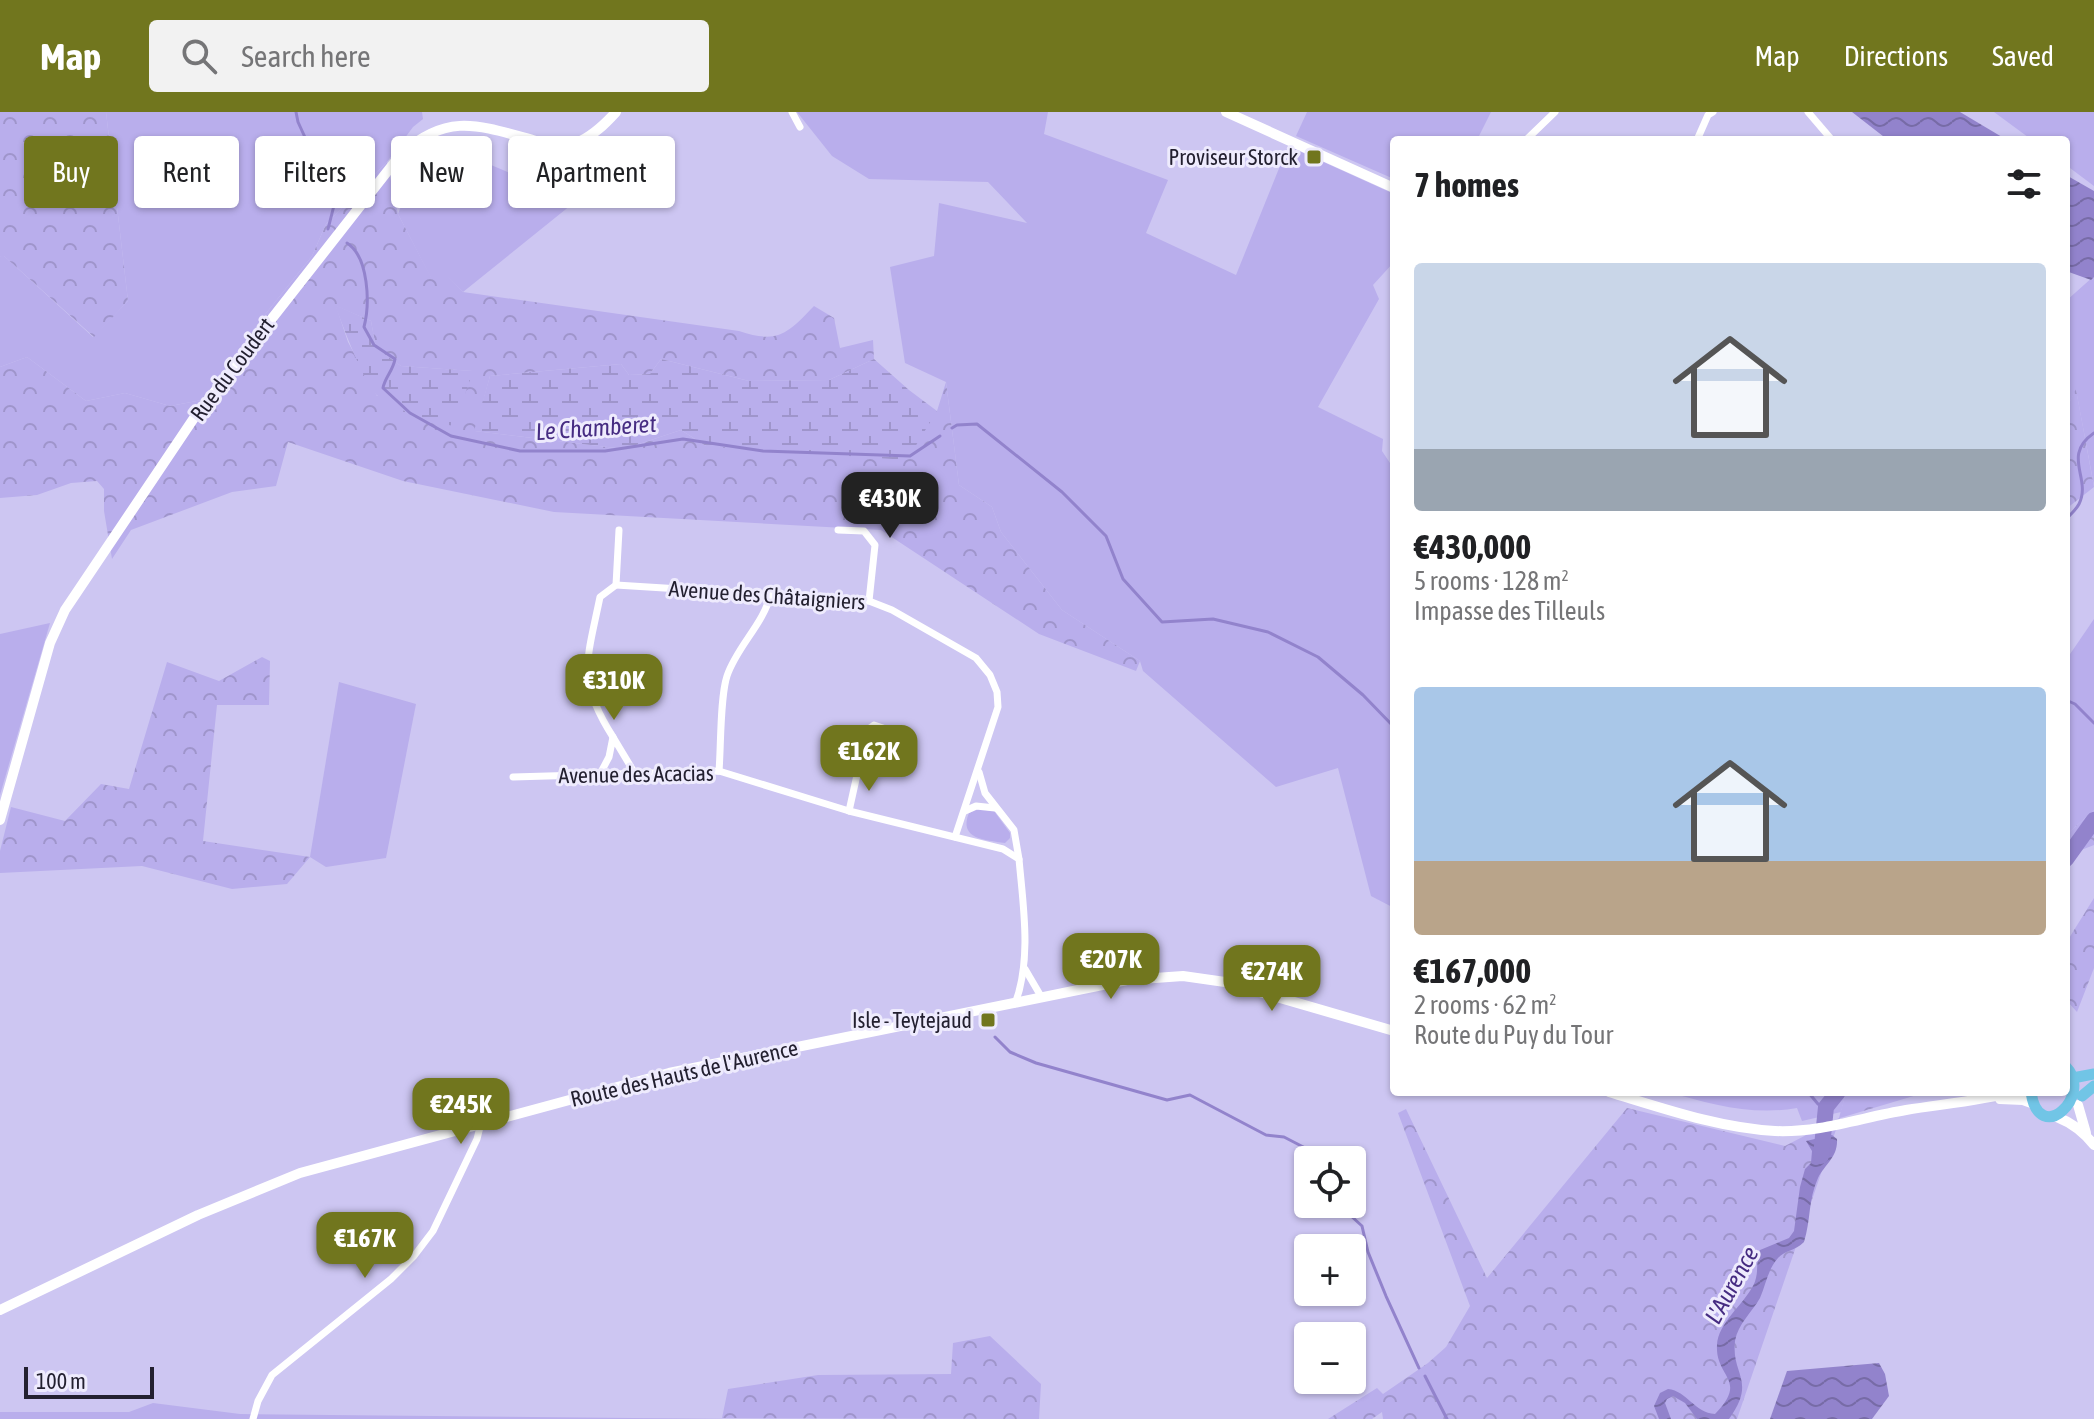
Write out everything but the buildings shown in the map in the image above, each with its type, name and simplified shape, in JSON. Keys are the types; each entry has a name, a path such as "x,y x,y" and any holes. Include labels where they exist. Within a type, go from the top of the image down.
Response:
{"main road":[{"name":"Rue du Coudert","path":"0,820 47,655 65,610 194,418 401,154 430,130 455,122 563,146 591,136 616,112"},
{"path":"1226,112 1390,186"},
{"name":"Route des Hauts de l'Aurence","path":"0,1310 248,1193 300,1173 669,1073 1127,980 1183,976 1225,982 1390,1030"},
{"path":"2070,1068 2094,1074"},
{"path":"2070,1068 2086,1135"},
{"path":"2057,1117 2065,1115 2094,1086"},
{"path":"1624,1096 1729,1125 1777,1131 1807,1131 1906,1110 1998,1096"},
{"path":"1986,1099 2032,1098 2044,1114 2069,1122 2094,1145"}],"street":[{"path":"792,112 800,127"},
{"path":"1530,136 1555,112"},
{"path":"1699,136 1708,115 1713,112"},
{"path":"1808,112 1829,136"},
{"path":"619,530 616,585 600,597 586,674 599,715 634,772"},
{"path":"838,530 864,531 875,545 869,601"},
{"name":"Avenue des Châtaigniers","path":"616,585 869,601 892,610 976,658 990,675 997,692 998,707 955,837"},
{"path":"719,771 726,678 767,610 771,593"},
{"path":"849,811 867,730 874,725 883,728 887,737 885,756 862,755"},
{"path":"600,774 609,757 613,737"},
{"path":"979,770 985,793 1014,830 1019,859 1025,969 1015,1004"},
{"name":"Avenue des Acacias","path":"513,777 719,771 849,811 1003,849 1019,859"},
{"path":"965,811 976,806 995,808"},
{"path":"1025,969 1042,998"},
{"path":"253,1419 258,1401 272,1375 356,1308 414,1256 433,1231 477,1139 481,1123"}],"green space":[{"path":"0,112 106,112 109,136 24,136 24,208 117,208 128,301 94,337 4,256 0,257"},
{"path":"106,112 422,112 423,119 406,136 391,136 391,157 375,174 375,136 255,136 255,208 342,208 326,224 312,256 202,400 170,406 125,393 86,401 27,357 0,367 0,257 3,255 93,337 128,301 117,208 118,136 109,136"},
{"path":"797,112 1048,112 1044,134 1168,180 1146,233 1236,275 1288,146 1390,192 1390,266 1373,285 1379,299 1318,407 1383,439 1382,451 1390,463 1390,906 1371,896 1338,768 1276,787 1143,671 1140,661 1062,610 1001,532 992,507 959,485 946,382 905,363 890,267 934,256 939,203 1027,223 988,182 869,179 832,156"},
{"path":"1307,112 1491,112 1479,136 1390,136 1390,177 1296,136"},
{"path":"1994,112 2094,112 2094,186 2070,168 2070,136 2027,136"},
{"path":"387,162 391,208 397,208 432,279 442,270 463,292 763,337 789,330 814,306 834,318 840,348 873,340 874,359 829,380 749,381 661,359 650,374 629,375 621,364 490,376 475,431 624,449 681,430 706,446 937,411 946,382 959,485 992,507 1001,532 1062,610 1140,661 1136,671 1039,634 881,530 554,512 403,481 288,442 276,486 232,492 131,530 112,559 104,511 104,489 97,481 71,483 37,495 0,498 0,367 27,357 86,401 125,393 170,406 202,400 312,256 326,224 342,208 375,208 375,174","holes":["336,306 371,321 376,349 401,366 472,371 377,396 348,342"]},
{"path":"492,165 508,172 508,208 567,208 463,292 442,271 432,280 398,214 400,208 492,208"},
{"path":"2094,276 2094,486 2076,390 2070,401 2070,297"},
{"path":"335,305 371,321 376,348 401,366 473,371 454,426 414,415 378,396 361,368"},
{"path":"661,359 749,381 829,380 874,359 937,411 907,460 706,446 681,430 624,449 474,431 490,376 621,364 629,375 650,374"},
{"path":"2076,389 2094,487 2070,506 2070,401"},
{"path":"2094,619 2094,810 2070,831 2070,654"},
{"path":"50,623 0,795 0,634"},
{"path":"262,657 270,661 269,705 217,705 203,841 310,857 287,884 232,889 142,866 0,873 0,851 11,807 65,821 101,784 129,789 167,662 219,681"},
{"path":"339,682 416,704 386,858 326,867 310,857"},
{"path":"979,809 994,811 1010,833 1005,843 975,837 970,833 967,828 969,813"},
{"path":"2094,810 2094,845 2070,854 2070,831"},
{"path":"2094,898 2094,968 2077,1012 2070,1004 2070,937"},
{"path":"1684,1096 1845,1096 1841,1112 1802,1121 1797,1108 1764,1111"},
{"path":"1845,1096 1914,1096 1840,1118 1737,1419 1383,1419 1382,1412 1372,1419 1328,1419 1377,1388 1383,1394 1428,1363 1446,1347 1470,1306 1398,1113 1406,1109 1487,1278 1627,1108 1785,1146 1839,1118"},
{"path":"990,1336 1041,1384 1039,1419 722,1418 728,1389 818,1375 951,1374 953,1343"},
{"path":"153,1403 240,1414 731,1419 0,1419 0,1412 129,1412"}],"water":[{"path":"1852,112 1960,112 2000,136 1883,136"},
{"path":"2070,177 2094,191 2094,277 2091,280 2070,272"},
{"path":"1832,1135 1837,1139 1835,1151 1815,1186 1804,1242 1775,1262 1760,1298 1737,1335 1735,1353 1742,1386 1737,1406 1729,1419 1697,1419 1685,1403 1673,1396 1665,1403 1671,1419 1659,1419 1654,1406 1660,1393 1668,1389 1681,1394 1708,1413 1715,1414 1725,1402 1730,1385 1718,1356 1718,1337 1753,1286 1760,1250 1789,1238 1794,1231 1800,1187 1805,1169 1811,1163 1812,1151 1806,1141"},
{"path":"1879,1363 1885,1374 1889,1396 1872,1419 1770,1419 1787,1371"}],"waterway":[{"name":"Le Chamberet","path":"296,112 314,157 340,164 343,170 328,229"},
{"name":"Le Chamberet","path":"347,243 360,259 364,270 367,294 364,327 374,345 395,359 383,388 410,413 451,436 520,451 605,451 683,439 763,451 910,456 940,436"},
{"name":"Le Chamberet","path":"952,428 977,424 1062,492 1106,536 1123,579 1162,622 1213,619 1268,632 1318,657 1390,723"},
{"path":"2070,515 2078,506 2082,494 2078,459 2080,450 2094,433"},
{"path":"2070,702 2094,723"},
{"name":"L'Aurence","path":"2070,853 2094,820"},
{"path":"995,1037 1010,1052 1036,1063 1167,1100 1190,1095 1266,1135 1284,1137 1301,1146"},
{"name":"Le Chamberet","path":"1811,1096 1826,1107"},
{"name":"L'Aurence","path":"1821,1156 1826,1107 1835,1096"},
{"path":"1353,1218 1362,1226 1368,1252 1419,1368"},
{"path":"1425,1376 1447,1419"}],"place":[{"name":"Proviseur Storck","path":"1314,157"},
{"name":"Isle - Teytejaud","path":"988,1020"}]}
